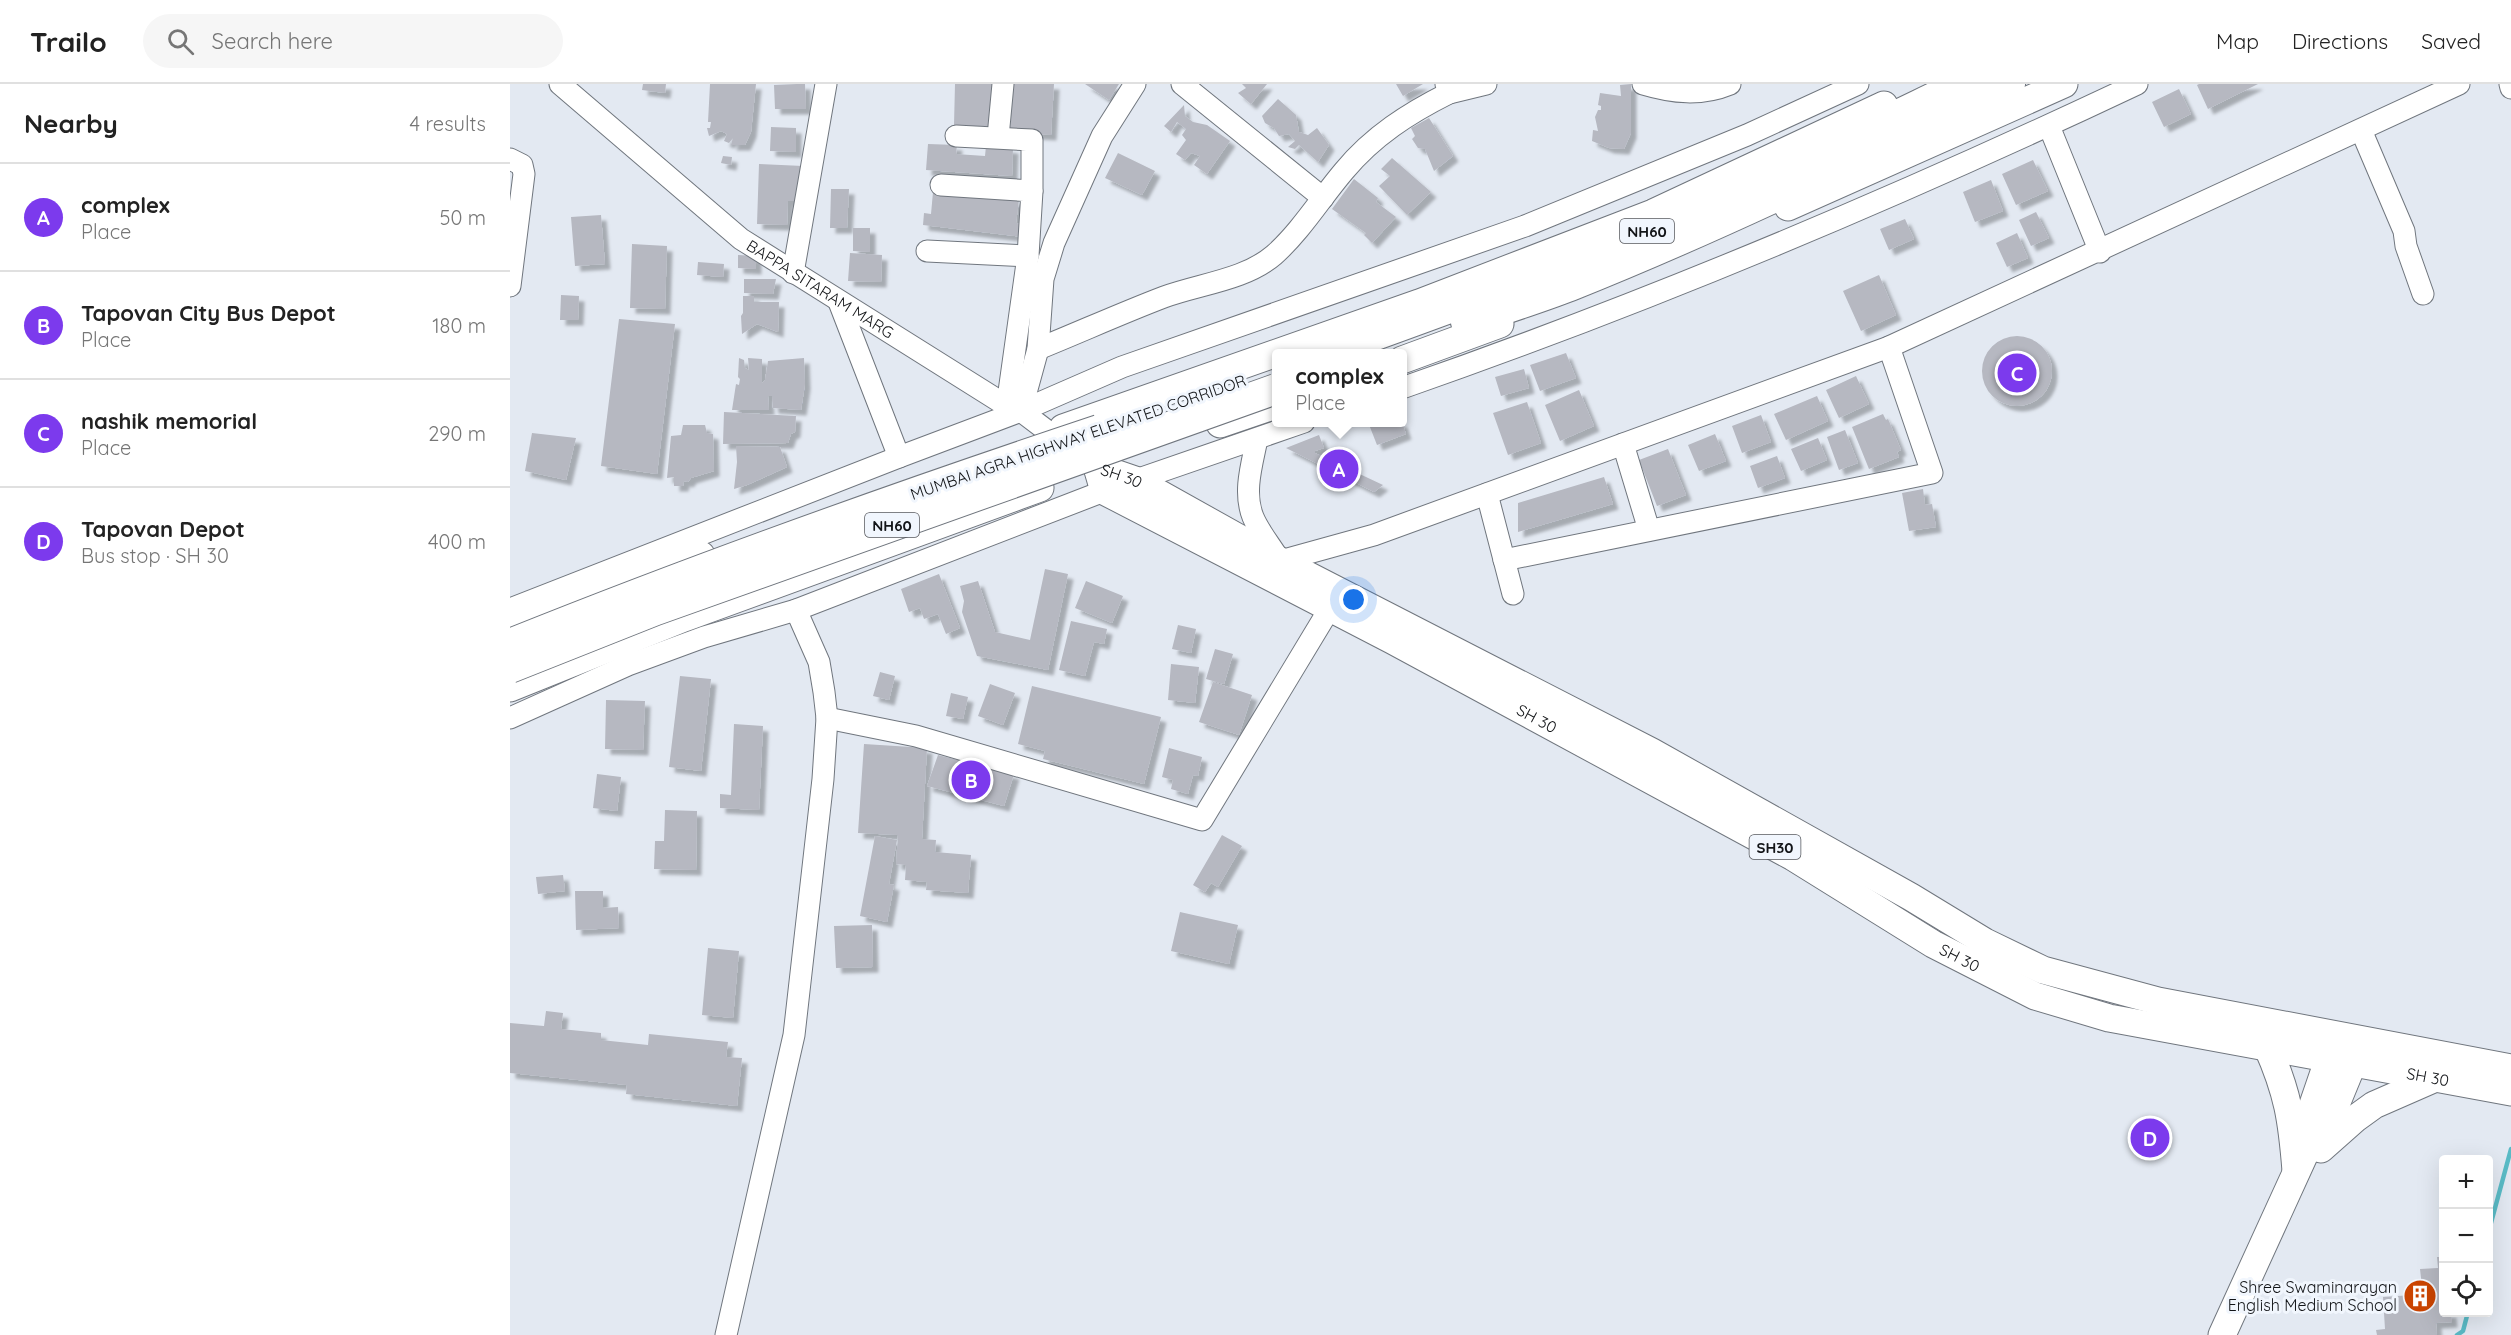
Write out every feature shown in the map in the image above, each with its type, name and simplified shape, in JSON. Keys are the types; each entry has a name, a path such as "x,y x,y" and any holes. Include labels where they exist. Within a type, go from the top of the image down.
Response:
{"highway":[{"name":"NH60","path":"1337,349 1653,228 1807,159 1962,84"},
{"name":"NH60","path":"1390,349 1568,286 1658,249 1830,173 2010,84"},
{"name":"MUMBAI AGRA HIGHWAY ELEVATED CORRIDOR","path":"510,644 635,594 916,491 1272,371"},
{"name":"MUMBAI AGRA HIGHWAY ELEVATED CORRIDOR","path":"510,668 656,610 1272,389"}],"main road":[{"path":"1288,349 1419,303 1653,213 1928,84"},
{"path":"1407,358 1623,279 2064,84"},
{"path":"510,627 567,602 1272,355"},
{"path":"510,688 684,618 1100,479 1272,407"},
{"name":"SH 30","path":"1100,479 1135,480 1279,571 1330,608 1793,857 1933,944 2036,996 2109,1018 2267,1046 2511,1068"},
{"name":"SH 30","path":"1100,479 1279,571 1652,752 1900,891 1985,942 2043,970 2438,1077 2511,1092"},
{"path":"2020,988 2032,964"},
{"path":"2267,1046 2282,1081 2301,1160"},
{"path":"2222,1335 2301,1160 2305,1128 2345,1052"},
{"path":"2301,1160 2374,1105 2438,1077"}],"street":[{"name":"BAPPA SITARAM MARG","path":"560,84 741,239 1014,409 1048,433 1100,479"},
{"path":"585,107 588,84"},
{"path":"793,273 826,84"},
{"path":"998,137 1003,84"},
{"path":"1014,409 1038,349 1043,279 1054,243 1102,136 1135,84"},
{"path":"1182,84 1323,198"},
{"path":"1038,349 1165,297 1245,272 1263,263 1289,240 1370,143 1411,112 1448,89 1486,84"},
{"path":"1643,84 1686,93 1717,89 1730,84"},
{"path":"510,609 1122,367 1525,226 1747,135 1858,84"},
{"path":"1407,386 1509,351 1683,283 2049,126 2138,84"},
{"path":"1257,439 1250,471 1248,496 1253,518 1279,571 1889,347 2100,252 2459,84"},
{"path":"2049,126 2100,252"},
{"path":"2361,130 2404,231 2406,246 2423,294"},
{"path":"956,136 1032,140 1028,256 1014,409"},
{"path":"510,159 522,165 524,174 510,286"},
{"path":"941,185 1032,191"},
{"path":"927,251 1028,256"},
{"path":"839,302 899,456"},
{"path":"1504,560 1932,473 1889,347"},
{"path":"1135,480 1292,427"},
{"path":"1623,444 1649,530"},
{"path":"510,718 628,665 704,637 796,610 1100,479"},
{"path":"1487,494 1513,594"},
{"path":"827,718 916,736 1202,820 1330,608"},
{"path":"726,1335 794,1035 821,790 827,718 819,662 796,610"}],"building":[{"path":"643,84 666,84 665,93 642,90"},
{"path":"710,84 756,84 751,132 745,145 731,145 733,138 729,143 724,141 727,134 721,131 709,136 707,128 710,128 711,122 708,122"},
{"path":"805,84 806,109 775,109 774,85"},
{"path":"955,84 997,84 995,127 954,125"},
{"path":"1013,84 1054,84 1051,135 1035,134 1035,130 1010,128"},
{"path":"1085,84 1119,84 1109,100"},
{"path":"1242,84 1267,84 1251,104 1238,93 1246,88"},
{"path":"1396,84 1423,84 1403,96"},
{"path":"1631,84 1631,133 1624,149 1609,148 1592,141 1593,130 1598,131 1595,117 1598,110 1601,110 1601,106 1598,105 1600,93 1621,96 1620,85"},
{"path":"2258,84 2208,109 2197,85"},
{"path":"2179,89 2191,114 2164,127 2152,102"},
{"path":"1278,99 1296,115 1299,132 1308,135 1317,128 1329,145 1318,162 1299,145 1295,149 1288,147 1295,141 1289,134 1279,136 1274,128 1265,123 1262,116"},
{"path":"1184,105 1185,116 1193,122 1207,125 1230,141 1207,174 1194,165 1200,156 1191,153 1185,160 1176,154 1186,140 1182,135 1186,129 1177,122 1171,132 1164,126"},
{"path":"1429,118 1453,156 1434,171 1425,149 1418,148 1412,139 1415,136 1411,128"},
{"path":"771,127 796,128 796,152 770,151"},
{"path":"928,144 957,145 956,154 985,156 986,146 1013,148 1012,176 926,170"},
{"path":"1118,153 1155,171 1142,195 1105,178"},
{"path":"723,156 732,157 731,165 721,163"},
{"path":"1392,158 1431,192 1407,215 1379,186 1390,176 1381,169"},
{"path":"2033,160 2048,191 2016,205 2002,174"},
{"path":"759,164 803,166 801,201 788,201 787,225 757,224"},
{"path":"1354,179 1378,198 1376,202 1396,217 1372,243 1364,235 1366,233 1332,209"},
{"path":"1991,180 2003,211 1975,222 1963,192"},
{"path":"831,189 849,189 847,228 830,228"},
{"path":"933,192 1019,200 1016,223 1025,224 1024,237 923,225 924,213 931,214"},
{"path":"2036,212 2049,238 2031,246 2019,220"},
{"path":"601,215 605,264 575,266 571,217"},
{"path":"1905,219 1914,239 1889,250 1880,229"},
{"path":"853,228 870,228 870,252 853,251"},
{"path":"2017,233 2028,258 2007,267 1996,243"},
{"path":"632,244 667,246 665,309 630,308"},
{"path":"850,253 882,255 881,282 848,281"},
{"path":"738,255 756,256 756,269 738,268"},
{"path":"698,262 724,264 723,277 697,275"},
{"path":"1879,275 1896,315 1861,331 1843,291"},
{"path":"744,279 776,279 773,294 744,293"},
{"path":"561,295 579,296 578,320 560,320"},
{"path":"743,296 754,296 754,302 779,302 778,332 757,324 742,334"},
{"path":"619,319 675,324 657,474 601,466"},
{"path":"2017,336 2030,339 2042,346 2049,358 2052,371 2049,384 2042,396 2030,403 2017,406 2004,403 1992,396 1985,384 1982,371 1985,358 1992,346 2004,339"},
{"path":"1566,353 1576,378 1540,391 1530,365"},
{"path":"739,358 744,360 745,368 749,370 748,358 762,359 762,383 765,380 768,361 804,358 805,384 801,410 773,408 772,396 768,396 769,410 732,410 736,384 739,385 740,379 738,377"},
{"path":"1524,369 1529,388 1501,396 1495,377"},
{"path":"1856,376 1869,404 1839,418 1826,390"},
{"path":"1579,390 1594,426 1560,441 1545,405"},
{"path":"1817,396 1828,421 1786,440 1774,414"},
{"path":"1527,402 1541,443 1508,455 1493,413"},
{"path":"724,412 796,416 795,432 791,434 788,443 723,444"},
{"path":"1883,414 1886,420 1888,419 1901,450 1897,452 1899,457 1869,469 1852,427"},
{"path":"1761,415 1771,442 1742,453 1732,426"},
{"path":"683,425 705,425 707,433 713,434 714,471 691,478 688,482 684,481 683,486 674,486 674,477 667,478 671,436 681,435"},
{"path":"1370,427 1404,427 1406,434 1377,445"},
{"path":"1845,430 1858,463 1839,470 1827,437"},
{"path":"532,433 576,438 566,480 525,471"},
{"path":"1715,434 1726,461 1699,471 1688,445"},
{"path":"1319,435 1324,448 1315,453 1383,485 1374,492 1286,448"},
{"path":"1818,438 1827,460 1801,471 1791,449"},
{"path":"736,446 780,447 787,467 734,489"},
{"path":"1668,449 1686,495 1657,506 1639,460"},
{"path":"1777,456 1785,478 1758,488 1750,466"},
{"path":"1604,477 1613,504 1518,532 1518,503"},
{"path":"1923,489 1925,505 1932,504 1936,527 1909,531 1902,493"},
{"path":"1045,569 1068,574 1048,670 977,656 962,612 964,601 960,586 978,581 995,632 1030,640"},
{"path":"939,574 960,628 946,634 938,614 924,619 920,608 909,612 901,589"},
{"path":"1086,581 1123,596 1112,623 1075,608"},
{"path":"1071,621 1107,629 1104,644 1094,642 1085,676 1059,670"},
{"path":"1178,625 1196,629 1191,653 1172,649"},
{"path":"1215,649 1233,654 1224,684 1206,679"},
{"path":"1171,664 1199,667 1195,703 1168,700"},
{"path":"880,672 895,676 889,700 873,696"},
{"path":"680,676 711,679 701,771 669,767"},
{"path":"1213,682 1252,695 1239,735 1199,722"},
{"path":"990,684 1015,693 1003,725 978,716"},
{"path":"1032,686 1161,717 1144,784 1043,759 1045,751 1018,744"},
{"path":"951,693 968,697 963,719 946,716"},
{"path":"606,700 645,701 643,750 605,749"},
{"path":"734,724 763,726 759,810 720,808 720,794 731,795"},
{"path":"864,744 927,748 922,839 936,840 935,852 971,855 968,893 926,890 927,882 905,880 906,865 896,864 898,835 858,833"},
{"path":"1169,748 1202,757 1198,776 1193,775 1188,794 1171,789 1173,780 1162,777"},
{"path":"938,755 1014,774 1004,806 927,786"},
{"path":"597,774 621,777 617,811 593,808"},
{"path":"665,810 697,811 696,870 654,869 655,841 664,841"},
{"path":"1222,835 1242,846 1218,887 1211,883 1205,892 1193,885"},
{"path":"875,836 897,840 889,884 894,885 887,922 860,916"},
{"path":"563,875 565,891 538,894 536,877"},
{"path":"575,891 603,891 603,908 618,907 619,928 576,930"},
{"path":"1180,912 1238,925 1229,964 1171,951"},
{"path":"872,925 873,967 836,968 834,926"},
{"path":"708,948 739,951 733,1018 702,1015"},
{"path":"546,1011 563,1013 561,1029 601,1033 601,1040 648,1045 649,1034 728,1042 726,1057 742,1058 737,1106 626,1094 627,1085 510,1073 510,1023 544,1026"},
{"name":"Shree Swaminarayan English Medium School","path":"2437,1257 2439,1257 2439,1317 2452,1317 2452,1322 2436,1323 2437,1335 2377,1335 2376,1330 2385,1329 2383,1297 2412,1295 2411,1287 2422,1287 2420,1269 2438,1268"}],"waterway":[{"path":"2493,1216 2511,1149"},
{"path":"2457,1335 2463,1331 2467,1317"}],"place":[{"name":"nashik memorial","path":"2017,373"},
{"name":"complex","path":"1339,469"},
{"name":"Tapovan City Bus Depot","path":"971,780"},
{"name":"Tapovan Depot","path":"2150,1138"},
{"name":"Shree Swaminarayan English Medium School","path":"2420,1296"}]}
